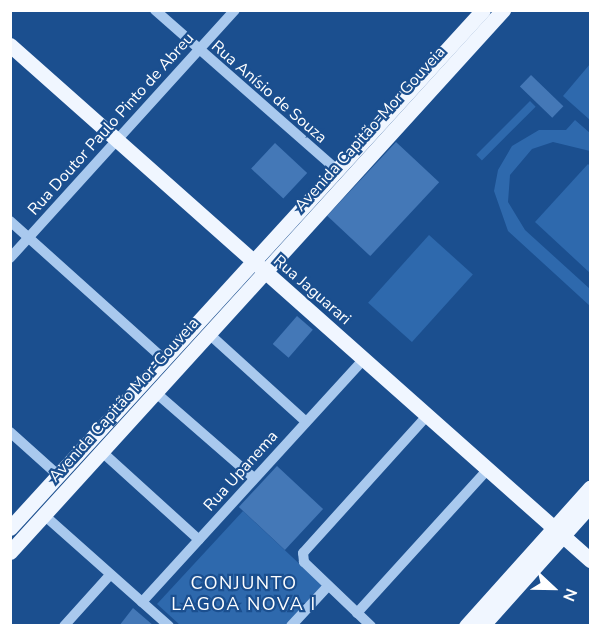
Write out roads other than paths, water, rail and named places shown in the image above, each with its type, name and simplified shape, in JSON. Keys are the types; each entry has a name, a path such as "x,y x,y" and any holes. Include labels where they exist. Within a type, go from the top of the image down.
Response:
{"main road":[{"path":"480,36 483,10"},
{"name":"Avenida Capitão-Mor Gouveia","path":"258,267 337,170 483,10"},
{"name":"Avenida Capitão-Mor Gouveia","path":"258,267 503,10"},
{"name":"Rua Jaguarari","path":"10,45 591,560"},
{"name":"Avenida Capitão Mor-Gouveia","path":"10,552 208,333 258,267"},
{"name":"Avenida Capitão Mor-Gouveia","path":"10,528 165,360 258,267"},
{"path":"482,626 559,532 591,488"},
{"path":"466,626 559,532 591,505"}],"street":[{"name":"Rua Anísio de Souza","path":"155,10 337,170"},
{"name":"Rua Doutor Paulo Pinto de Abreu","path":"10,258 235,10"},
{"path":"10,221 165,360"},
{"path":"208,333 306,422"},
{"name":"Rua Upanema","path":"142,603 363,360"},
{"path":"155,392 254,478"},
{"path":"371,626 328,585 303,556 428,416"},
{"path":"10,432 58,476"},
{"path":"101,452 199,540"},
{"path":"357,613 488,470"},
{"path":"44,515 168,626"},
{"path":"64,626 110,575"},
{"path":"291,626 328,585"}],"district":[{"name":"CONJUNTO LAGOA NOVA I","path":"244,594"}]}
